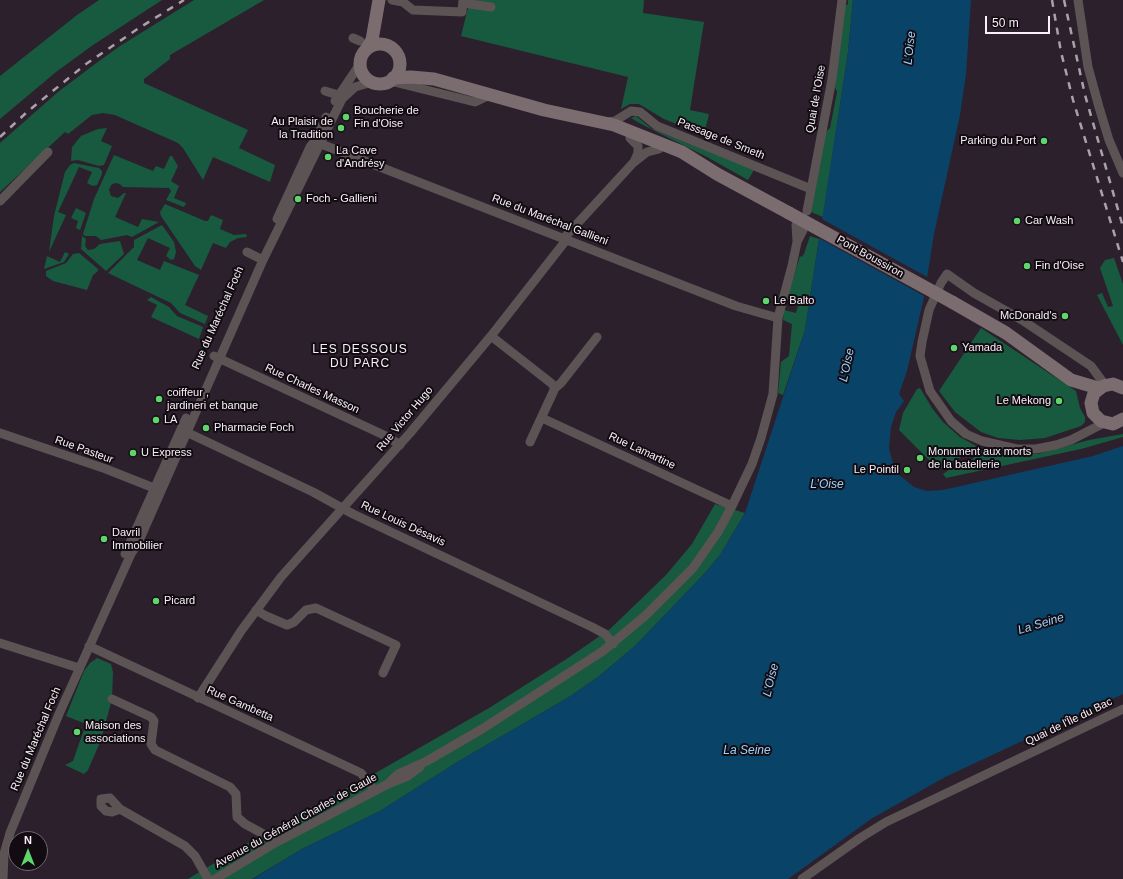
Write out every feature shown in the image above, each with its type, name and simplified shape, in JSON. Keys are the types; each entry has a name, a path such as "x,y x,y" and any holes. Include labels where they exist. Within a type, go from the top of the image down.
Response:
{"main road":[{"path":"360,42 372,40 378,3"},
{"path":"378,3 380,24 386,45"},
{"path":"360,42 386,45 394,51 399,60 410,69 434,79 630,135 676,150 717,174"},
{"path":"360,42 362,55 360,64 363,75 372,82 380,84 406,76 434,79"},
{"path":"391,80 398,71 399,60"},
{"path":"544,110 606,122 630,135 717,174"},
{"name":"Pont Boussiron","path":"717,174 1006,333 1070,380"},
{"path":"1070,380 1102,386 1113,384 1123,388"},
{"path":"1070,380 1091,403 1095,416 1104,423 1113,424 1123,419"},
{"path":"1091,403 1093,395 1102,386"}],"street":[{"path":"392,0 403,2 413,10 462,12 463,1 491,7"},
{"name":"Quai de l'Oise","path":"806,207 811,189 832,79 842,0"},
{"path":"1078,0 1088,67 1109,140 1123,173"},
{"name":"Rue du Maréchal Foch","path":"318,143 338,95 360,64"},
{"path":"391,80 475,102 490,95"},
{"name":"Rue du Maréchal Foch","path":"2,879 4,854 10,833 79,668 131,554 139,541 157,489 310,147 318,143 345,95 360,85 372,82"},
{"path":"325,91 338,95"},
{"name":"Passage de Smeth","path":"606,122 611,122 631,111 640,112 662,128 811,189"},
{"path":"626,115 626,124 638,149 633,164"},
{"name":"Rue du Maréchal Gallieni","path":"318,143 565,238 736,306 778,318"},
{"name":"Rue Victor Hugo","path":"198,698 256,610 281,577 344,509 491,336 565,238 633,164 647,152 659,148"},
{"path":"0,201 48,152"},
{"path":"778,318 792,266 799,227"},
{"path":"248,252 261,258"},
{"path":"1102,386 1090,366 1022,320 974,293 947,274 932,300 925,326 920,356 930,391 938,405 951,421 966,434 982,442 1017,449 1056,445 1071,440 1104,423"},
{"name":"Avenue du Général Charles de Gaule","path":"215,879 275,843 388,784 398,774 427,760 520,706 613,644 646,615 693,568 718,532 732,506 757,451 771,406 778,318"},
{"path":"491,336 551,383 555,388"},
{"path":"530,442 555,388 561,383 597,337"},
{"name":"Rue Charles Masson","path":"216,357 400,444"},
{"name":"Rue Lamartine","path":"542,418 732,506"},
{"name":"Rue Louis Désavis","path":"184,430 344,509 598,629 607,636 613,644"},
{"name":"Rue Pasteur","path":"0,433 106,469 157,489"},
{"path":"256,610 287,625 294,622 306,610 318,608 396,645 383,673"},
{"path":"0,643 79,668"},
{"name":"Rue Gambetta","path":"89,646 361,773 375,791"},
{"path":"112,699 152,718 154,721 152,744 157,752 230,787 236,794 237,818 275,843"},
{"name":"Quai de l'Île du Bac","path":"802,879 860,838 886,822 1123,709"},
{"path":"120,809 185,846 195,856 208,879"}],"green space":[{"path":"99,0 162,0 93,45 56,72 0,119 0,76 77,15"},
{"path":"194,0 264,0 170,55 170,59 144,79 144,83 248,130 239,148 275,165 270,182 213,157 203,180 183,148 178,143 115,115 103,113 92,115 68,134 65,132 0,192 0,143 58,92 95,64 120,46"},
{"path":"470,0 644,0 643,13 704,22 690,110 709,114 704,135 664,119 639,104 630,104 621,109 628,77 461,36"},
{"path":"848,0 853,0 848,52 823,217 811,212 826,132 830,128 837,92 835,87 845,6 848,4"},
{"path":"636,116 652,129 754,170 748,180 631,118"},
{"path":"107,128 101,141 112,146 104,165 99,166 78,160 71,161 72,147 81,136 98,129"},
{"path":"114,155 153,171 156,166 164,169 170,156 172,156 178,166 171,181 179,186 174,198 186,203 184,207 166,200 171,191 169,188 123,187 120,184 115,183 111,185 109,190 111,196 118,198 126,193 115,217 138,227 142,219 159,222 132,237 127,235 101,240 96,236 85,236 83,234 94,199"},
{"path":"74,163 99,168 102,171 102,174 97,185 93,186 87,183 92,172 79,167 58,212 66,215 49,252 54,216 65,172 70,165"},
{"path":"165,204 205,221 208,221 211,215 223,220 220,229 234,235 246,234 247,237 238,238 230,242 226,248 213,243 201,270 195,266 161,216 160,212"},
{"path":"76,208 86,213 80,230 76,228 78,221 71,218"},
{"path":"162,225 174,242 176,252 174,259 171,260 166,256 170,248 148,238 137,260 160,270 164,261 199,275 185,305 208,316 205,324 180,313 171,303 108,273 134,247 134,240"},
{"path":"82,236 86,239 85,246 88,250 94,249 100,244 120,241 124,254 106,271 81,249"},
{"path":"810,236 819,239 805,330 783,395 778,393 781,362 789,356 792,324 783,320 784,310 796,313 799,302 787,299 800,256 802,257 804,254"},
{"path":"65,252 69,254 64,262 44,269 47,256 60,262"},
{"path":"79,253 98,269 98,271 93,275 87,290 53,281 46,276 46,271 66,263 73,254"},
{"path":"1114,258 1123,284 1123,345 1097,295 1102,293 1108,307 1113,306 1100,268 1105,260"},
{"path":"151,297 169,307 177,316 203,327 199,339 151,317 157,305 147,300"},
{"path":"981,328 1076,391 1080,408 1085,417 1085,422 1081,426 1045,438 1020,440 998,438 981,432 955,412 939,391"},
{"path":"920,388 932,408 943,422 960,437 976,446 971,452 939,470 899,430 903,413 917,389"},
{"path":"1123,434 1123,437 1081,449 946,478 943,474 956,465 972,460 982,448 1005,454 1038,454 1089,440"},
{"path":"715,504 745,513 720,555 705,573 635,646 598,677 569,697 459,761 380,811 302,849 252,879 188,879 271,829 379,771 489,708 568,658 610,629 666,575 692,544"},
{"path":"97,658 111,664 113,672 112,699 101,740 88,770 84,774 65,765 73,761 86,724 66,716 84,671 90,663"}],"water":[{"name":"La Seine","path":"853,0 971,0 966,74 960,115 934,234 924,297 907,371 899,394 904,401 896,412 891,427 889,448 892,460 899,475 914,487 927,491 943,490 1093,456 1123,446 1123,694 945,777 871,819 788,879 253,879 302,849 380,811 459,761 569,697 598,677 635,646 705,573 720,555 745,513 805,330 848,52"}],"pier":[{"path":"820,218 929,278 926,297 817,237"}],"railway":[{"path":"0,137 27,112 86,64 184,0"},
{"path":"1052,0 1061,52 1073,100 1123,262"},
{"path":"1064,0 1085,95 1123,227"}],"place":[{"name":"Boucherie de Fin d'Oise","path":"346,117"},
{"name":"Au Plaisir de la Tradition","path":"341,128"},
{"name":"Parking du Port","path":"1044,141"},
{"name":"La Cave d'Andrésy","path":"328,157"},
{"name":"Foch - Gallieni","path":"298,199"},
{"name":"Car Wash","path":"1017,221"},
{"name":"Fin d'Oise","path":"1027,266"},
{"name":"Le Balto","path":"766,301"},
{"name":"McDonald's","path":"1065,316"},
{"name":"Yamada","path":"954,348"},
{"name":"coiffeur , jardineri et banque","path":"159,399"},
{"name":"Le Mekong","path":"1059,401"},
{"name":"LA","path":"156,420"},
{"name":"Pharmacie Foch","path":"206,428"},
{"name":"U Express","path":"133,453"},
{"name":"Monument aux morts de la batellerie","path":"920,458"},
{"name":"Le Pointil","path":"907,470"},
{"name":"Davril Immobilier","path":"104,539"},
{"name":"Picard","path":"156,601"},
{"name":"Maison des associations","path":"77,732"}],"district":[{"name":"LES DESSOUS DU PARC","path":"360,357"}],"water label":[{"name":"L'Oise","path":"910,48"},
{"name":"L'Oise","path":"847,365"},
{"name":"L’Oise","path":"827,485"},
{"name":"L'Oise","path":"771,680"}]}
